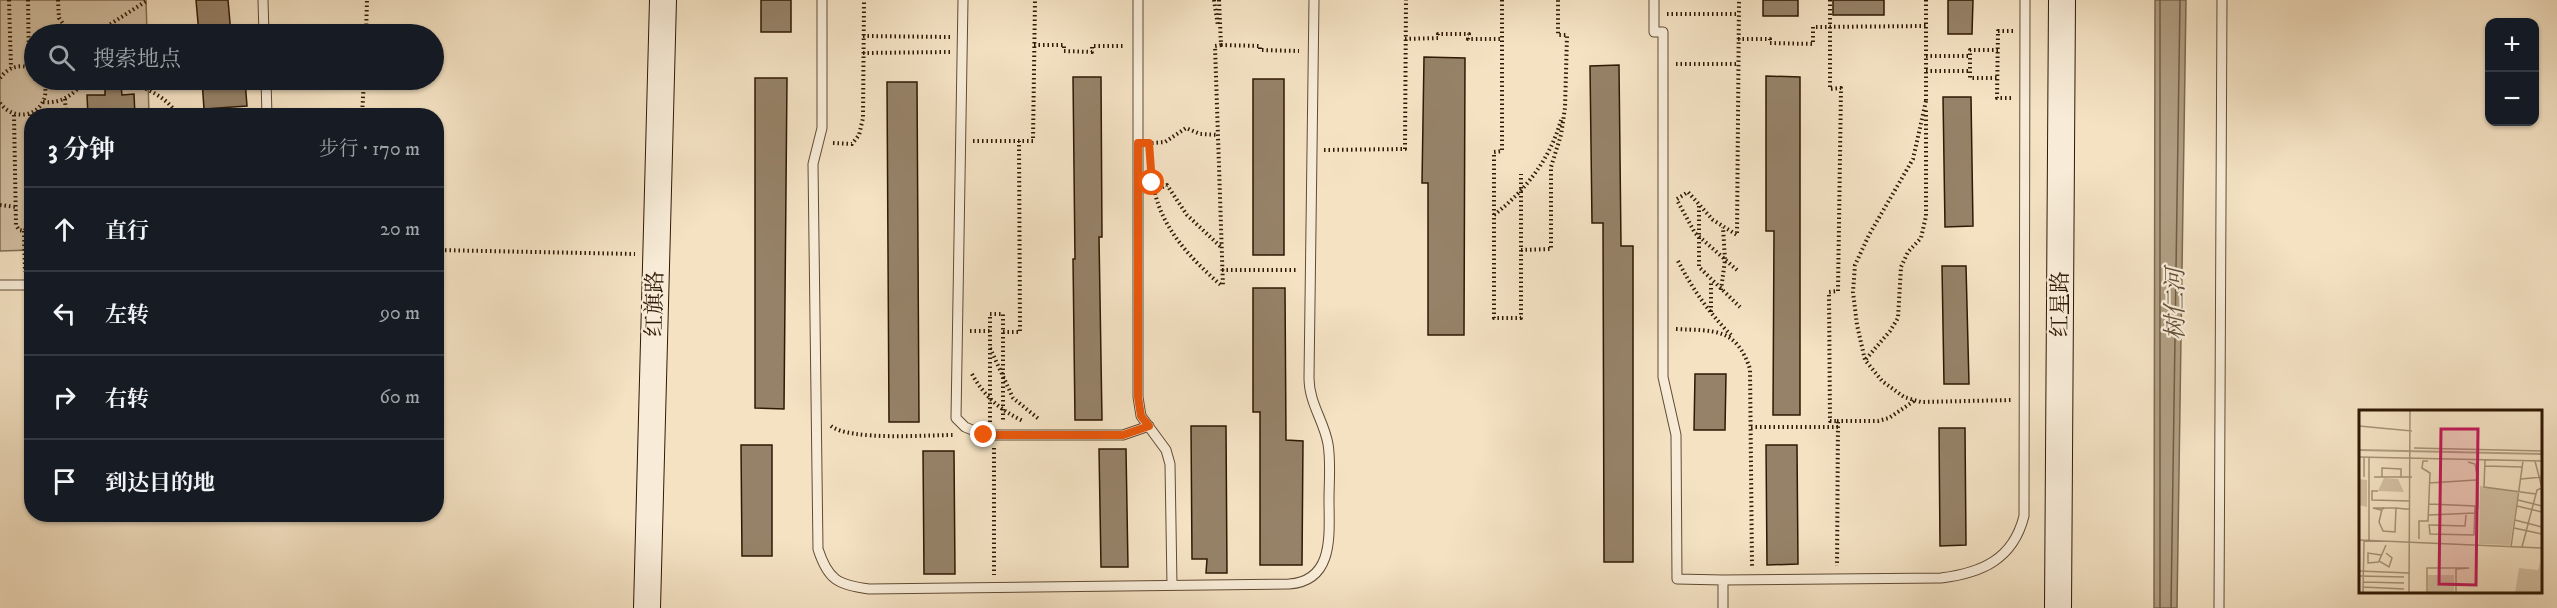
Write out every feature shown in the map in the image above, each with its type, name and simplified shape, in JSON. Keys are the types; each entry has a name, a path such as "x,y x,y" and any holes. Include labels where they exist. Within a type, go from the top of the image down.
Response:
{"street":[{"name":"红旗路","path":"647,608 663,0"},
{"name":"红星路","path":"2058,608 2062,0"}],"lane":[{"path":"263,0 264,24"},
{"path":"822,0 822,128 813,164 818,549 822,563 833,580 847,586 869,589 1302,583 1313,576 1323,563 1329,548 1328,442 1309,392 1314,0"},
{"path":"963,0 956,418 965,427 993,435 1123,435 1149,426"},
{"path":"1138,0 1138,397 1141,416 1166,450 1170,464 1172,585"},
{"path":"1654,0 1654,32 1663,32 1663,376 1676,435 1677,579 1723,580 1941,578 1966,575 1980,571 2002,555 2017,535 2024,516 2025,0"},
{"path":"2219,608 2222,0"},
{"path":"266,90 267,108"},
{"path":"0,285 24,285"},
{"path":"1723,580 1723,608"}],"path":[{"path":"8,0 11,68"},
{"path":"28,0 28,24"},
{"path":"58,0 58,18 62,24"},
{"path":"111,24 148,0"},
{"path":"366,24 367,0"},
{"path":"820,137 841,146 852,144 860,135 863,118 864,0"},
{"path":"960,141 1033,141 1035,0"},
{"path":"1215,0 1221,45"},
{"path":"1219,0 1221,45"},
{"path":"1312,150 1405,149 1406,0"},
{"path":"1502,0 1502,151 1494,152 1494,318 1521,318 1521,174"},
{"path":"1521,250 1551,249 1551,167 1561,135 1565,108 1567,35 1558,35 1558,0"},
{"path":"1677,199 1688,192 1713,220 1737,235 1738,0"},
{"path":"1830,0 1830,89 1841,88 1838,291 1829,292 1830,421"},
{"path":"1866,360 1898,318 1901,267 1908,252 1921,238 1926,216 1926,0"},
{"path":"1654,13 1738,14"},
{"path":"1738,39 1770,39 1770,43 1814,44 1813,27 1926,26"},
{"path":"2025,31 1998,31 1997,98 2025,99"},
{"path":"1406,39 1438,38 1438,34 1469,34 1468,39 1502,39"},
{"path":"863,36 962,37"},
{"path":"1034,45 1064,45 1064,51 1082,52 1092,52 1092,45 1138,46"},
{"path":"1152,183 1172,231 1183,248 1195,263 1223,287 1215,46 1260,46 1260,50 1313,51"},
{"path":"1998,50 1970,50 1970,78 1998,78"},
{"path":"863,52 962,52"},
{"path":"1926,56 1971,56"},
{"path":"1663,64 1738,64"},
{"path":"0,78 11,68 24,67"},
{"path":"1926,70 1970,71"},
{"path":"36,108 43,102 46,90"},
{"path":"43,102 57,104 75,90"},
{"path":"148,90 171,103 174,108"},
{"path":"362,108 363,90"},
{"path":"65,99 66,108"},
{"path":"1926,101 1914,159 1869,235 1855,265 1853,292 1857,325 1866,360 1882,381 1904,398 1936,404 2024,400"},
{"path":"0,103 14,114 24,114"},
{"path":"1494,215 1521,190 1546,156 1565,108"},
{"path":"14,114 16,225 19,230 24,231"},
{"path":"1150,153 1149,143 1165,142 1186,128 1200,134 1218,135"},
{"path":"1003,332 1020,332 1019,141"},
{"path":"1663,168 1682,211 1699,237 1737,270"},
{"path":"1154,191 1167,185 1186,215 1222,248"},
{"path":"0,205 16,207"},
{"path":"1699,205 1699,267 1740,307"},
{"path":"1721,290 1725,260 1723,227"},
{"path":"444,250 657,254"},
{"path":"1674,253 1689,282 1745,354 1750,369 1752,579"},
{"path":"1222,270 1310,270"},
{"path":"1711,280 1711,312"},
{"path":"993,435 1003,411 1003,314 990,314 994,587"},
{"path":"1663,329 1711,331 1723,333 1735,340"},
{"path":"957,341 969,369 990,399 1003,411 1028,423"},
{"path":"990,348 1013,398 1042,422 1071,435"},
{"path":"1830,421 1878,421 1889,417 1914,400"},
{"path":"816,414 836,430 852,433 993,435"},
{"path":"1830,421 1838,422 1837,579"},
{"path":"1751,427 1838,427"}],"shaded area":[{"path":"0,0 146,0 147,24 24,24 24,90 148,90 149,108 24,108 24,250 0,251"}],"water":[{"name":"树仁河","path":"2155,0 2186,0 2177,608 2154,608"}],"building":[{"path":"196,0 228,0 230,24 198,24"},
{"path":"761,0 791,0 791,32 761,32"},
{"path":"1763,0 1798,0 1798,16 1763,16"},
{"path":"1833,0 1884,0 1884,15 1833,15"},
{"path":"1948,0 1973,0 1972,34 1948,34"},
{"path":"1424,57 1465,58 1464,335 1428,335 1428,183 1422,183"},
{"path":"1619,65 1621,246 1633,246 1633,562 1604,562 1603,223 1592,223 1590,66"},
{"path":"1766,76 1800,77 1800,415 1773,415 1774,231 1766,231"},
{"path":"1073,77 1101,77 1102,237 1099,237 1102,420 1075,420"},
{"path":"755,78 787,78 784,409 755,408"},
{"path":"1253,79 1284,79 1284,255 1253,255"},
{"path":"887,82 917,82 919,422 889,422"},
{"path":"105,90 121,90 122,95 134,94 135,108 88,108 87,95 105,95"},
{"path":"203,90 246,90 247,106 204,108"},
{"path":"1943,97 1971,97 1973,226 1945,227"},
{"path":"1942,266 1966,266 1969,384 1944,384"},
{"path":"1253,288 1285,288 1286,440 1303,441 1302,565 1260,565 1260,412 1253,412"},
{"path":"1695,374 1726,374 1725,430 1694,430"},
{"path":"1191,426 1226,426 1227,573 1206,573 1207,559 1192,559"},
{"path":"1939,428 1965,428 1966,545 1940,546"},
{"path":"741,445 772,445 772,556 742,556"},
{"path":"1766,445 1797,445 1798,564 1767,565"},
{"path":"1099,449 1126,449 1128,567 1101,567"},
{"path":"923,451 954,451 955,574 924,574"}],"route":[{"path":"984,435 1123,435 1149,426 1141,416 1138,397 1138,143 1149,143 1152,183"}]}
